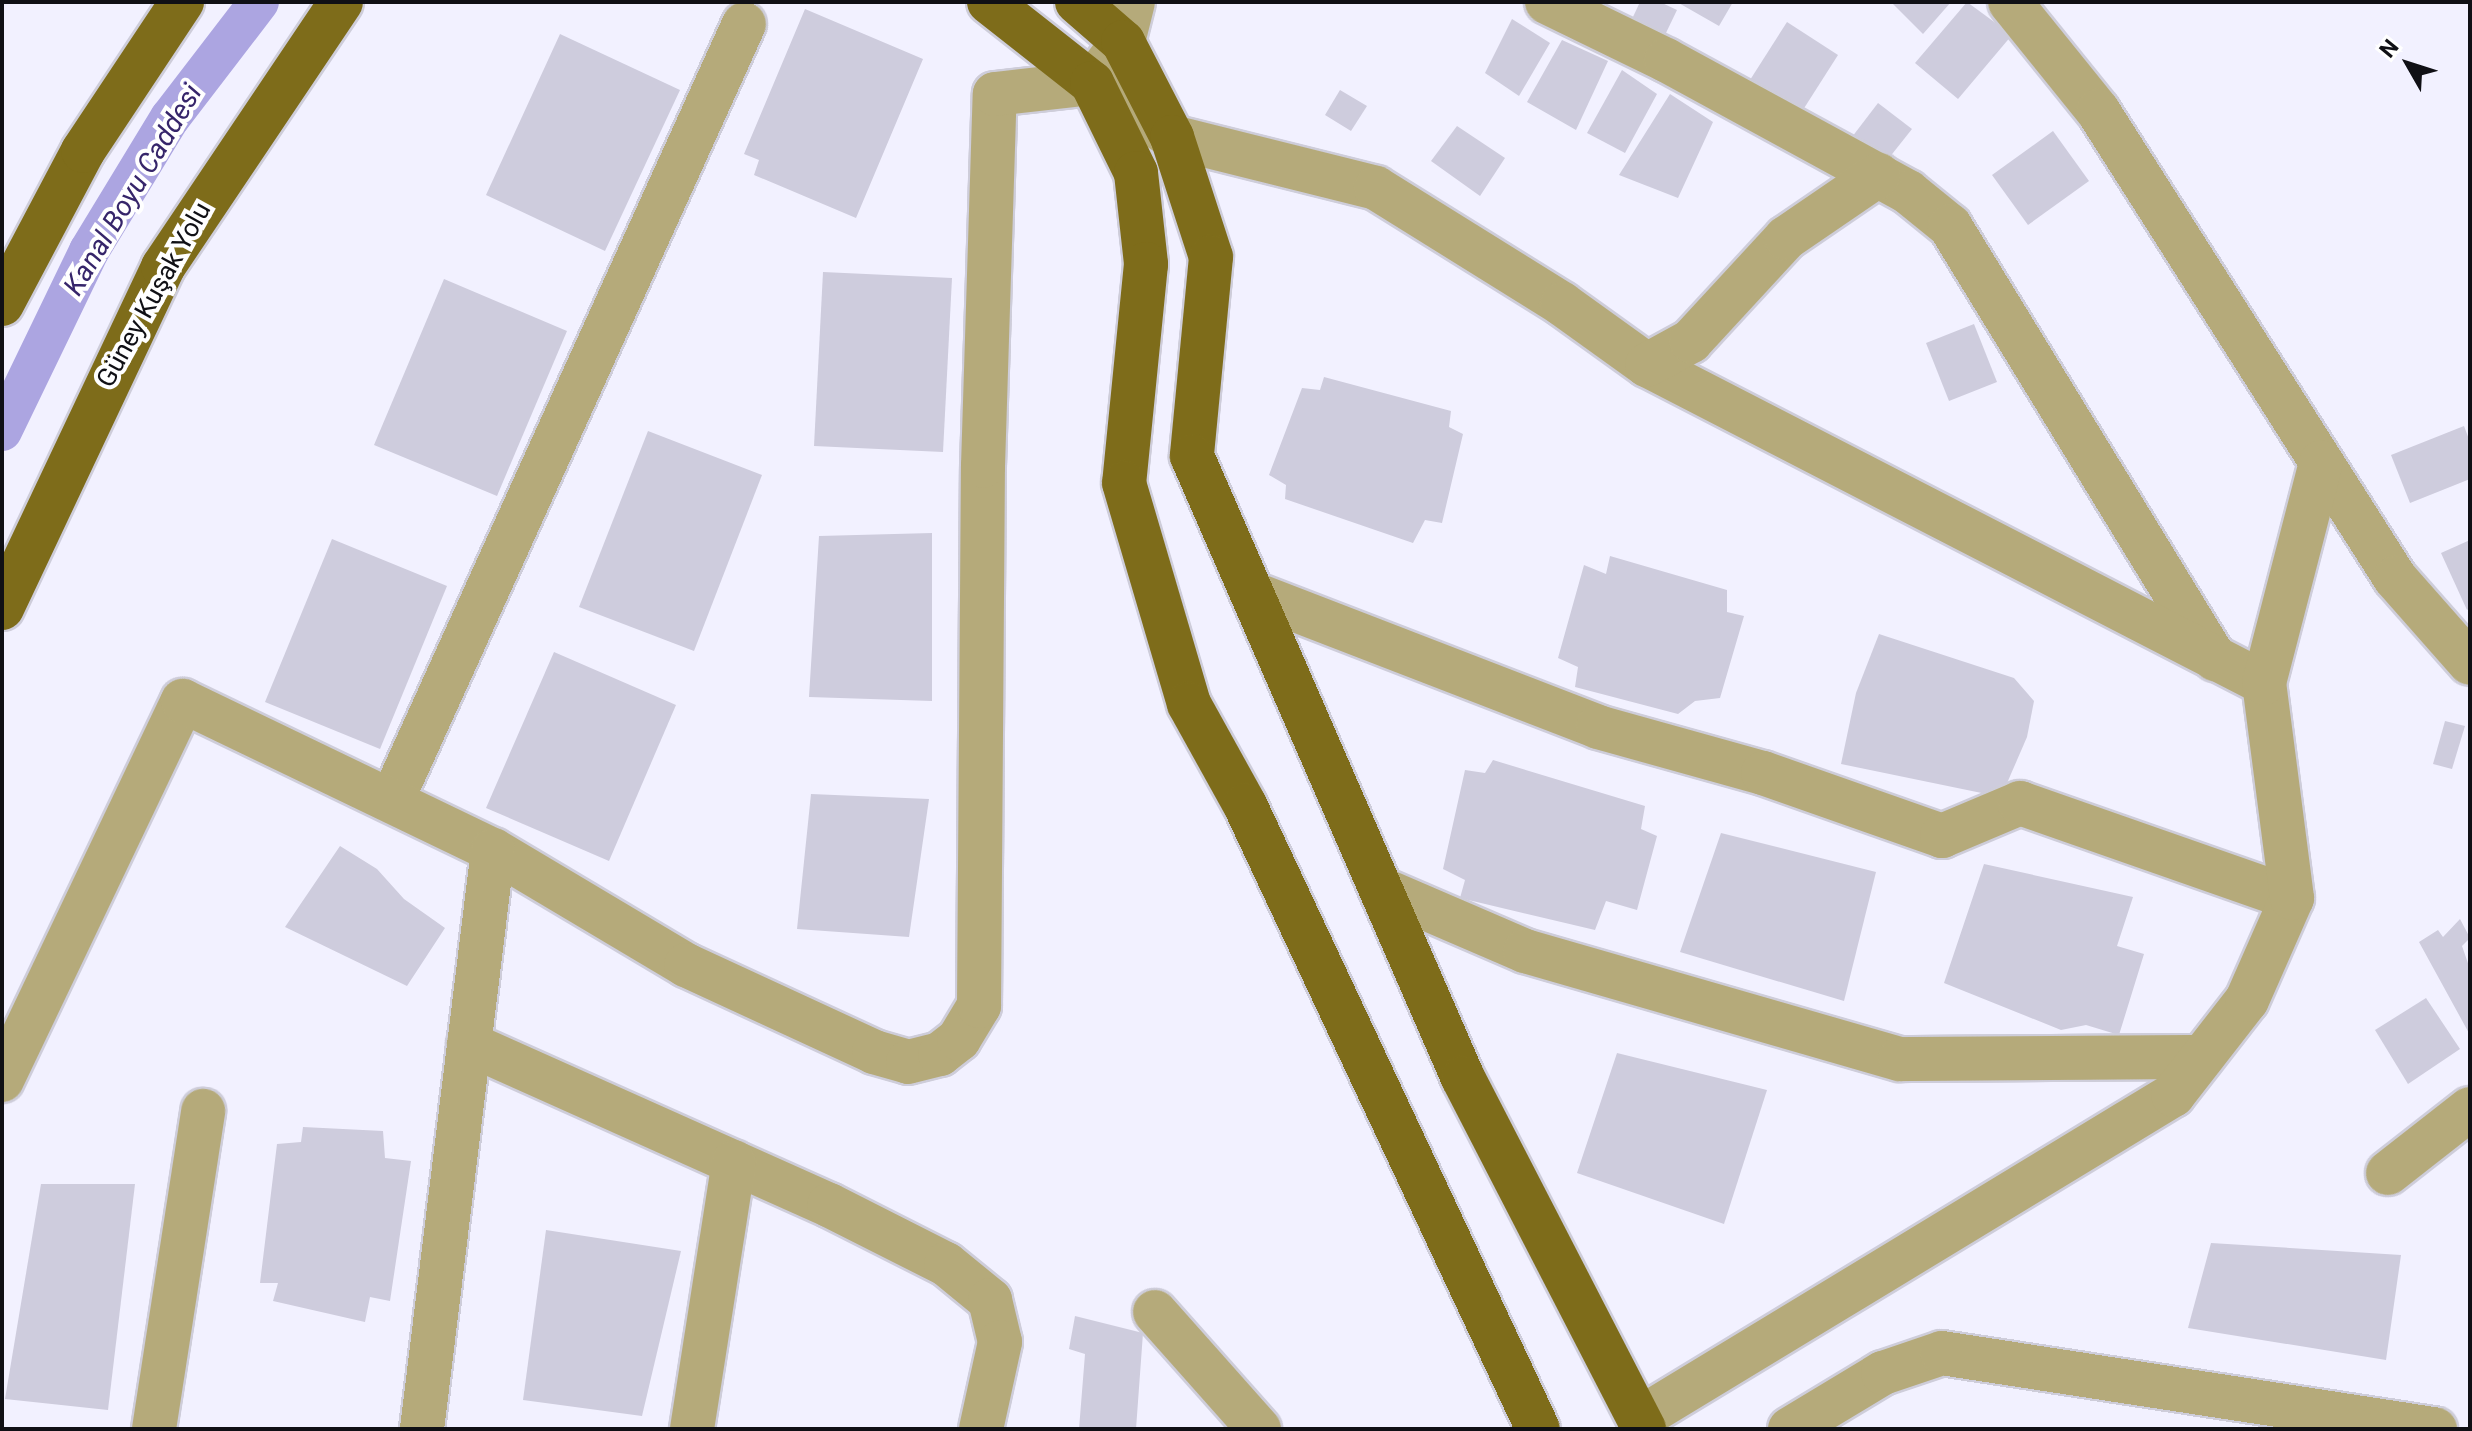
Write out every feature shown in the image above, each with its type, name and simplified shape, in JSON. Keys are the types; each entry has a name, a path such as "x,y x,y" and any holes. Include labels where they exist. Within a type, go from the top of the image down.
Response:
{"main road":[{"path":"2,304 83,151 182,2"},
{"name":"Güney Kuşak Yolu","path":"2,608 163,267 341,2"},
{"path":"989,2 1092,83 1136,173 1146,264 1124,483 1189,704 1245,805 1538,1429"},
{"path":"1077,2 1128,22 1172,137 1211,257 1192,456 1463,1078 1642,1424"}],"street":[{"path":"1547,2 1666,60 1878,175 1950,226 2215,659"},
{"path":"2010,2 2098,111 2395,578 2470,663"},
{"path":"1092,83 1128,22"},
{"path":"392,800 744,24"},
{"path":"2,1080 183,701 493,850 686,965 874,1052 908,1062 940,1054 959,1039 979,1006 983,466 995,94 1092,83 1172,137 1376,188 1562,304 1647,365 2264,683"},
{"path":"1647,365 1691,341 1786,238 1878,175"},
{"path":"1642,1424 2173,1095 2247,1000 2292,898 2264,683 2321,462"},
{"path":"1254,594 1598,727 1763,773 1942,836 2020,803 2292,898"},
{"path":"422,1429 493,850"},
{"path":"1381,889 1525,951 1900,1059 2202,1057"},
{"path":"469,1044 734,1162 946,1264 990,1300 1000,1342 981,1429"},
{"path":"2388,1173 2470,1109"},
{"path":"154,1429 203,1111"},
{"path":"692,1429 734,1162"},
{"path":"1155,1312 1259,1429"},
{"path":"1790,1429 1883,1373 1942,1353 2435,1429"}],"building":[{"path":"1640,2 1660,2 1677,10 1665,35 1632,19"},
{"path":"1677,2 1733,2 1719,26"},
{"path":"1891,2 1951,2 1923,34"},
{"path":"1967,2 2012,35 1958,99 1915,63"},
{"path":"805,9 923,59 856,218 754,175 759,160 744,154"},
{"path":"1512,19 1550,43 1519,96 1485,73"},
{"path":"1787,22 1838,55 1801,113 1750,80"},
{"path":"560,34 680,90 605,251 486,195"},
{"path":"1562,40 1608,61 1576,130 1527,102"},
{"path":"1622,70 1657,94 1625,153 1587,133"},
{"path":"1340,90 1367,106 1351,131 1325,115"},
{"path":"1670,94 1713,122 1678,198 1619,175"},
{"path":"1878,103 1912,129 1885,163 1852,137"},
{"path":"1457,126 1505,158 1480,196 1431,161"},
{"path":"2053,131 2089,181 2028,225 1992,175"},
{"path":"823,272 952,278 943,452 814,446"},
{"path":"444,279 567,331 497,496 374,445"},
{"path":"1974,324 1997,382 1949,401 1926,343"},
{"path":"1324,377 1451,411 1449,427 1463,434 1442,523 1425,520 1413,543 1285,499 1286,485 1269,475 1302,388 1320,390"},
{"path":"2464,426 2470,442 2470,479 2410,503 2391,455"},
{"path":"648,431 762,475 694,651 579,607"},
{"path":"932,533 932,701 809,697 819,536"},
{"path":"332,539 447,586 380,749 265,702"},
{"path":"2470,540 2470,608 2467,610 2441,553"},
{"path":"1610,556 1727,590 1727,612 1744,616 1720,698 1695,701 1678,714 1575,687 1578,667 1558,658 1584,565 1606,574"},
{"path":"1879,634 2014,678 2034,701 2027,737 2001,797 1841,764 1856,693"},
{"path":"554,652 676,705 609,861 486,808"},
{"path":"2445,721 2465,726 2452,769 2433,764"},
{"path":"1493,760 1645,806 1641,829 1657,836 1637,910 1606,901 1595,930 1460,898 1465,880 1443,869 1465,770 1485,773"},
{"path":"811,794 929,799 909,937 797,929"},
{"path":"1721,833 1876,872 1844,1001 1680,952"},
{"path":"340,846 377,869 404,899 445,928 407,986 285,927"},
{"path":"1984,864 2133,897 2117,946 2144,954 2119,1035 2086,1025 2061,1030 1944,983"},
{"path":"2460,919 2470,938 2462,946 2470,969 2470,1035 2419,942 2438,930 2443,937"},
{"path":"2426,998 2460,1049 2408,1084 2375,1030"},
{"path":"1617,1053 1767,1090 1724,1224 1577,1173"},
{"path":"303,1127 383,1131 385,1158 411,1161 390,1301 370,1297 365,1322 273,1301 278,1283 260,1283 277,1144 301,1142"},
{"path":"41,1184 135,1184 108,1410 5,1399"},
{"path":"546,1230 681,1251 642,1416 523,1400"},
{"path":"2211,1243 2401,1255 2386,1360 2188,1328"},
{"path":"1075,1316 1143,1333 1136,1429 1079,1429 1085,1354 1069,1349"}],"waterway":[{"name":"Kanal Boyu Caddesi","path":"2,431 89,251 170,118 259,2"}]}
